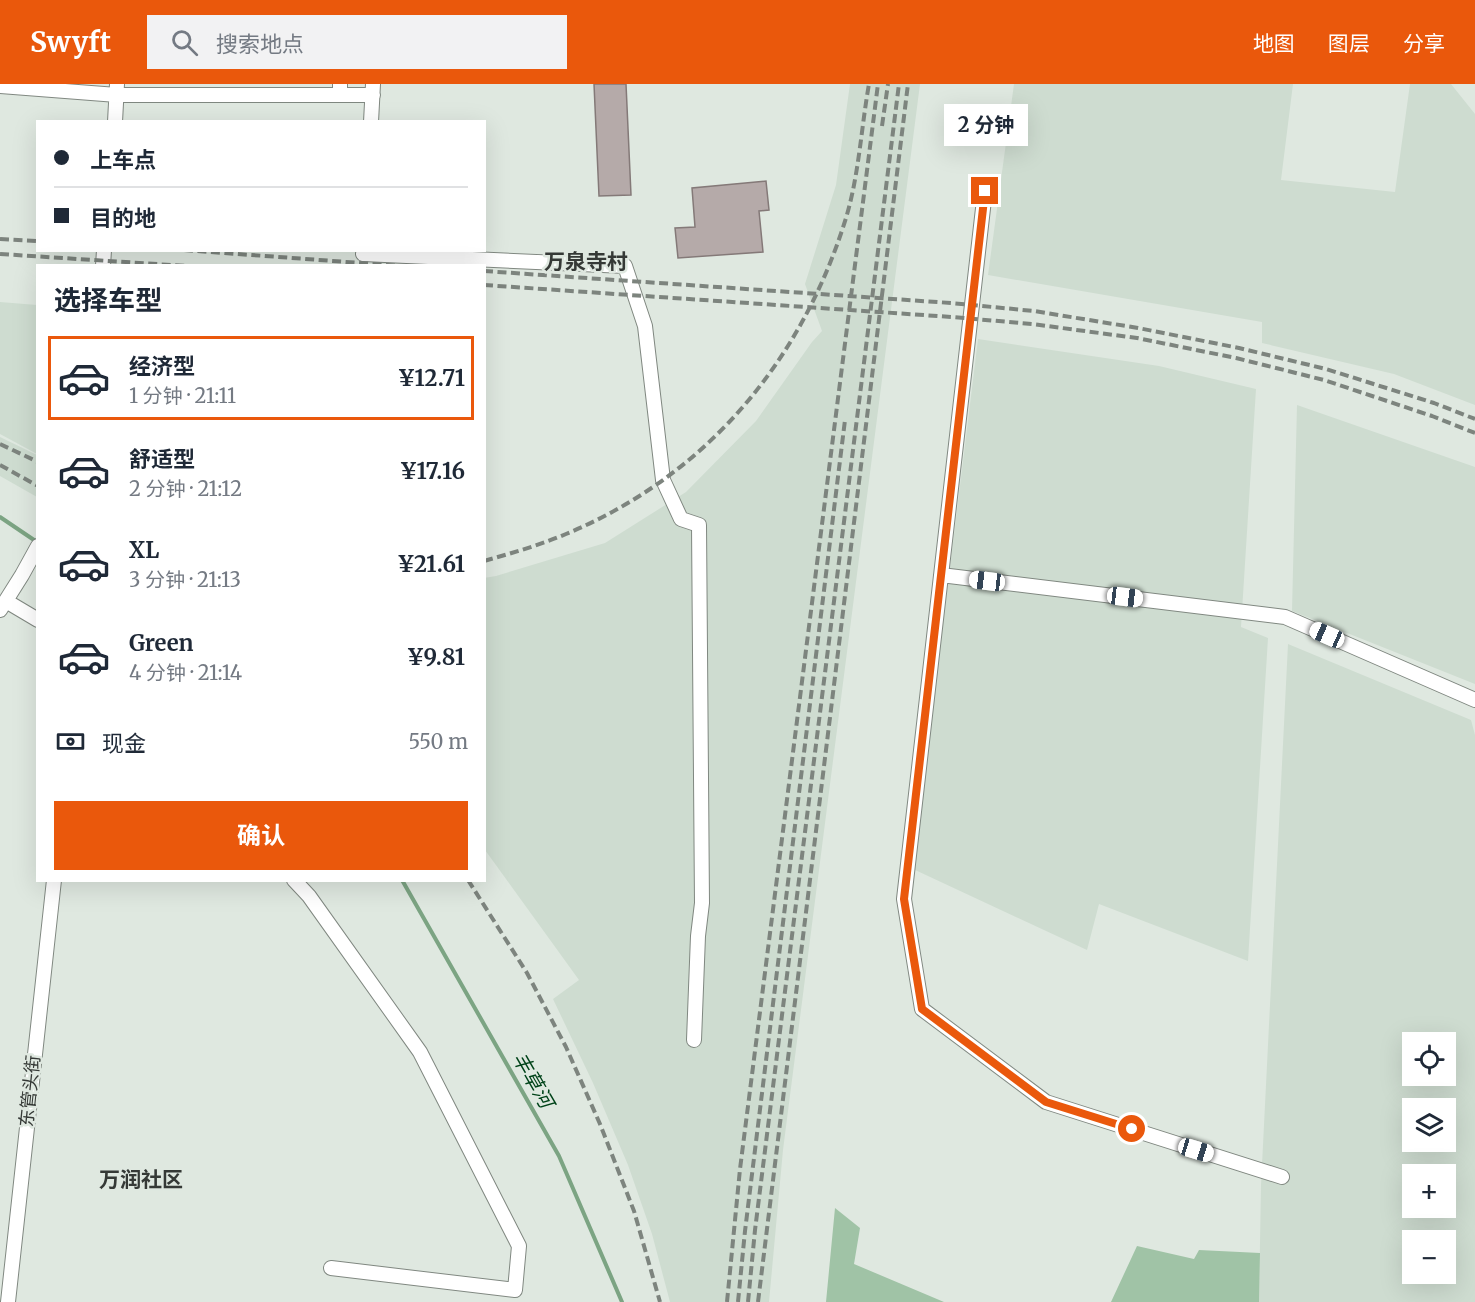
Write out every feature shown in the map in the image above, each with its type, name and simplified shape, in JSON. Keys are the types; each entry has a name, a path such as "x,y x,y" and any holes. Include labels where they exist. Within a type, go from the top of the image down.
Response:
{"street":[{"path":"0,86 117,89 373,89 371,120"},
{"path":"115,120 117,89"},
{"path":"985,191 904,899 922,1009 1046,1102 1282,1177"},
{"path":"364,252 363,254 625,266 645,326 663,480 681,519 699,525 702,903 698,936 694,1040"},
{"path":"36,550 3,605 36,619"},
{"path":"941,575 1285,617 1475,700"},
{"name":"东管头街","path":"8,1302 54,882"},
{"path":"296,882 309,896 420,1052 519,1246 515,1290 331,1268"}],"shaded area":[{"path":"850,84 920,84 783,1150 769,1302 670,1302 652,1234 628,1165 593,1083 553,999 579,980 486,851 486,578 605,543 686,492 756,421 822,331 805,284 836,185"},
{"path":"1014,84 1293,84 1281,180 1395,192 1410,84 1451,84 1475,114 1475,405 1394,374 1262,343 1262,322 988,275"},
{"path":"0,302 36,305 36,453 0,434"},
{"path":"978,339 1159,366 1256,389 1241,627 1268,638 1248,961 1099,904 1087,950 913,869"},
{"path":"1297,405 1475,467 1475,684 1292,611"},
{"path":"0,437 36,455 36,496 0,476"},
{"path":"1288,644 1471,720 1475,735 1475,1302 1259,1302 1261,1185"}],"green space":[{"path":"835,1208 860,1228 854,1264 944,1302 826,1302"},
{"path":"1137,1246 1194,1259 1199,1250 1260,1253 1259,1302 1111,1302"}],"building":[{"path":"594,84 626,84 631,195 599,196"},
{"path":"766,181 769,210 759,211 763,252 678,258 675,228 695,227 692,188"}],"waterway":[{"name":"丰草河","path":"0,517 36,541"},
{"name":"丰草河","path":"403,882 559,1156 622,1302"}],"railway":[{"path":"486,560 556,538 616,510 663,480 705,446 742,408 775,366 803,320 827,270 850,202 869,84"},
{"path":"727,1302 740,1169 878,84"},
{"path":"882,126 888,84"},
{"path":"748,1302 755,1230 899,84"},
{"path":"758,1302 908,84"},
{"path":"0,239 36,241"},
{"path":"211,252 374,264"},
{"path":"0,254 156,264"},
{"path":"486,271 951,303 1034,311 1239,348 1326,369 1434,403 1475,419"},
{"path":"486,285 952,317 1032,324 1137,338 1236,358 1324,380 1475,433"},
{"path":"738,1302 845,420"},
{"path":"0,444 36,461"},
{"path":"0,465 36,485"},
{"path":"469,882 527,973 566,1047 600,1124 634,1211 660,1302"}],"district":[{"name":"万泉寺村","path":"586,262"},
{"name":"万润社区","path":"141,1180"}],"route":[{"path":"985,191 904,899 922,1009 1046,1102 1132,1129"}]}
